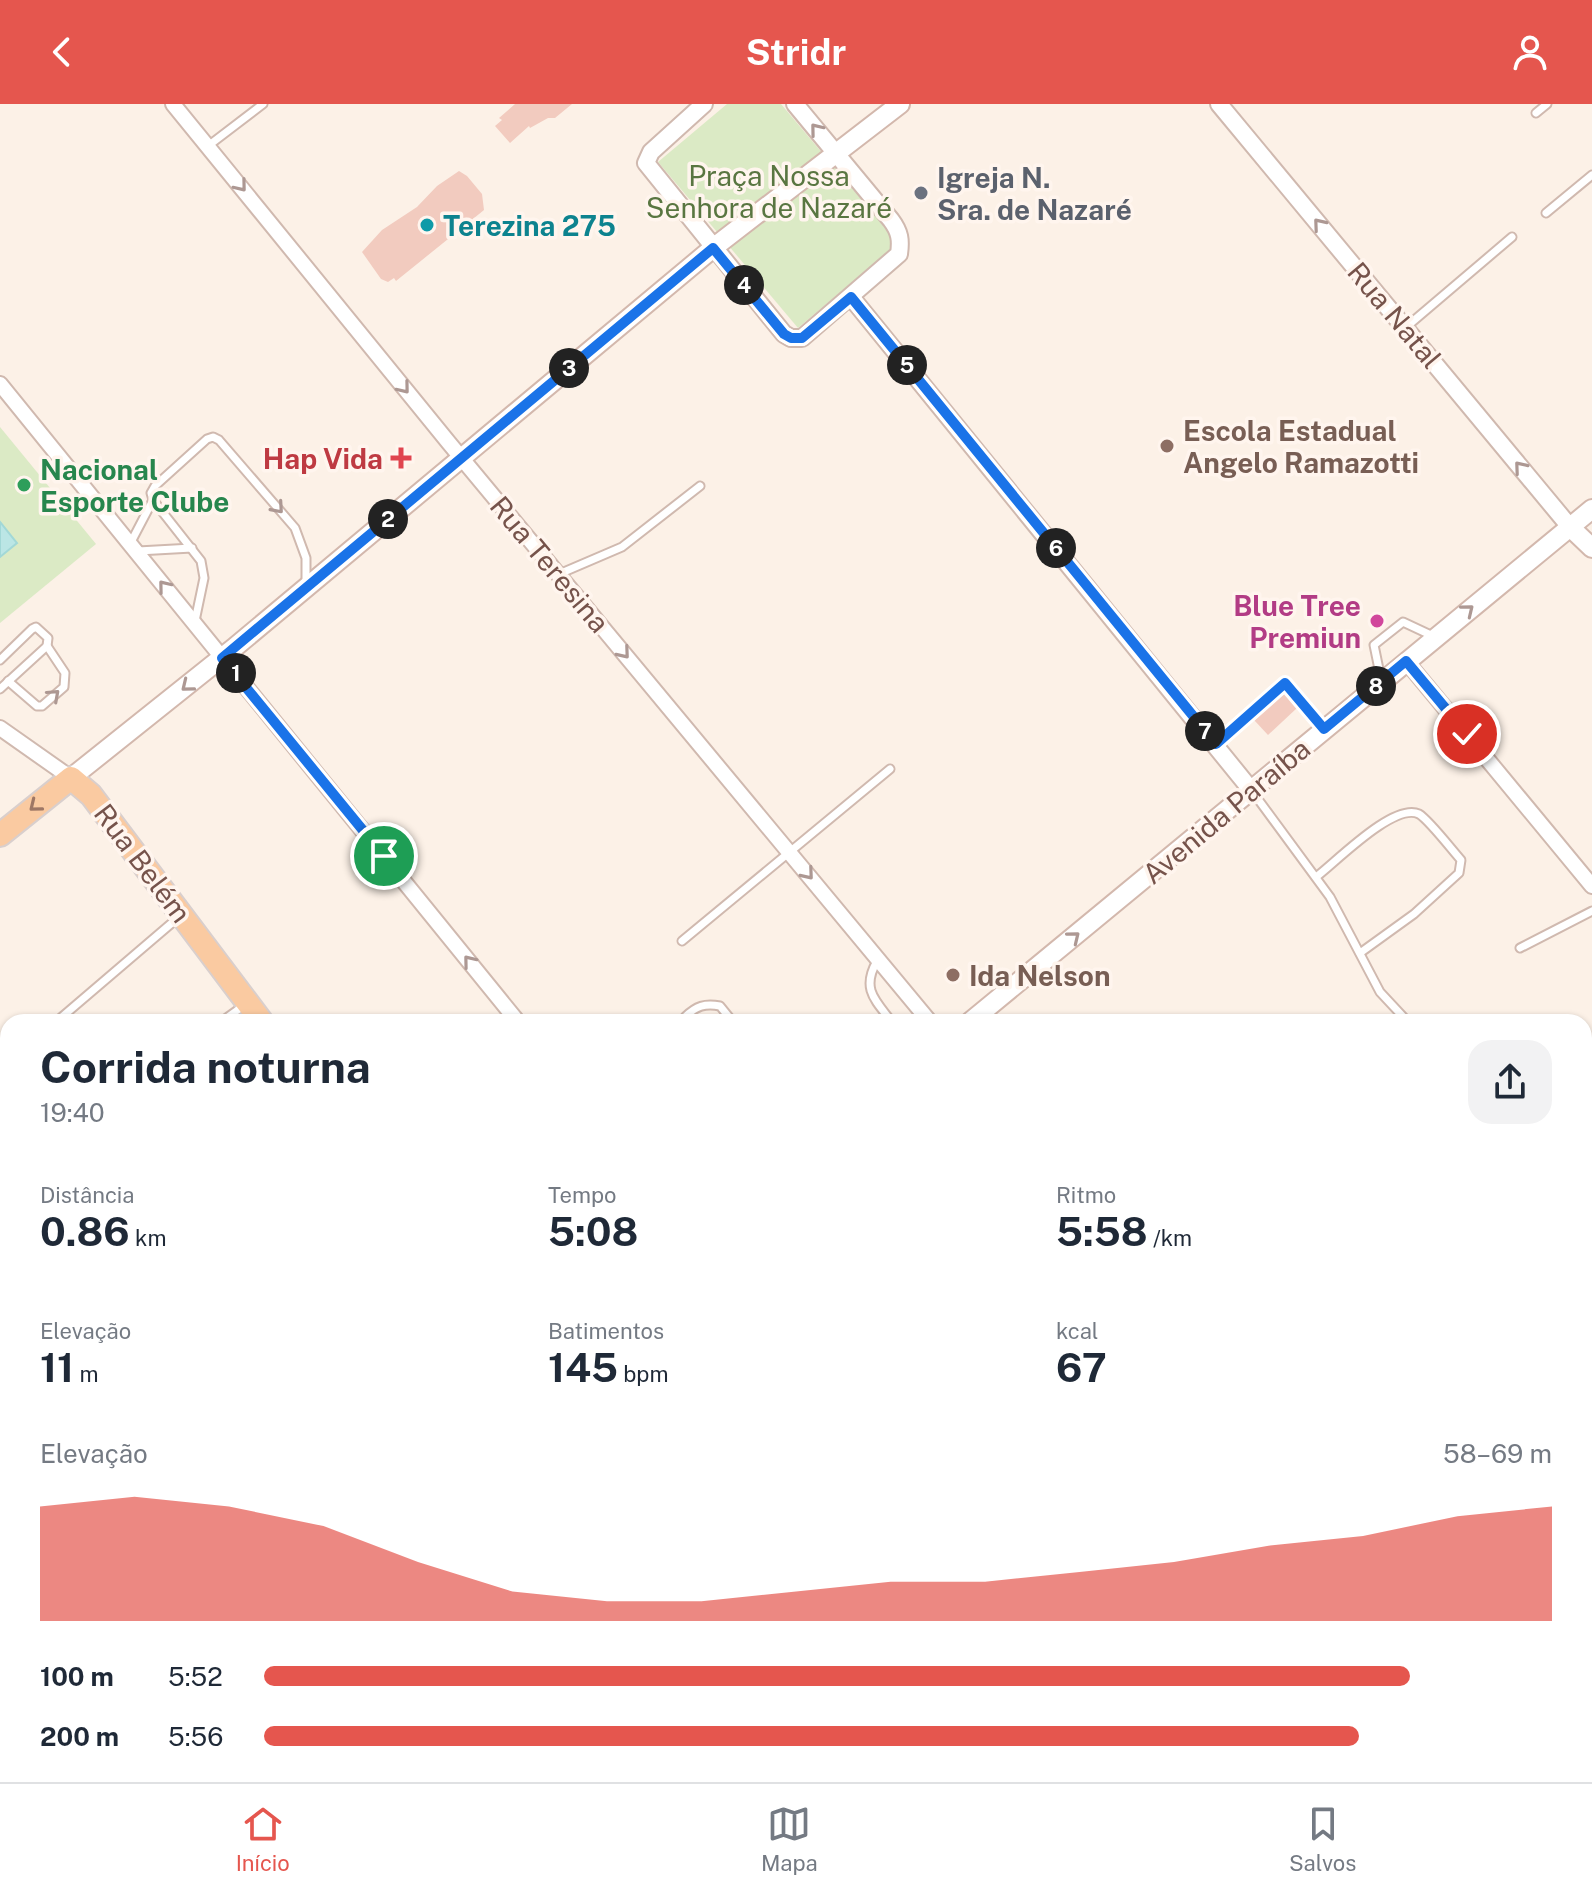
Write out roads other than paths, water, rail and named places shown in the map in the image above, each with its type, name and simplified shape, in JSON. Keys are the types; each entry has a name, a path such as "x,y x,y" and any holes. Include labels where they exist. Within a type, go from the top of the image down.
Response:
{"main road":[{"path":"0,835 222,658 713,248 900,104"},
{"name":"Avenida Paraíba","path":"980,1014 1592,509"},
{"path":"1570,527 1592,548"},
{"name":"Rua Belém","path":"71,778 91,795 256,1014"}],"street":[{"name":"Rua Teresina","path":"173,104 923,1014"},
{"path":"704,104 646,159 713,248 784,334 802,338 899,254 901,243 899,232 891,220 795,104"},
{"name":"Rua Natal","path":"1219,104 1570,527"},
{"path":"851,297 1252,791"},
{"path":"0,384 511,1014"},
{"path":"1406,661 1592,886"},
{"name":"Rua Belém","path":"0,728 71,778"}],"lane":[{"path":"208,146 263,104"},
{"path":"1536,113 1547,104"},
{"path":"1546,213 1592,175"},
{"path":"1405,328 1512,237"},
{"path":"194,623 204,578 201,561 153,500 151,493 207,439 213,437 219,440 295,528 306,558 306,587"},
{"path":"559,574 622,547 700,486"},
{"path":"153,500 133,548 192,548"},
{"path":"1381,681 1374,645 1403,622 1435,637"},
{"path":"0,660 36,627 48,638 47,646 65,673 64,687 42,706 37,706 8,681"},
{"path":"0,689 47,646"},
{"path":"1216,744 1285,683 1324,729"},
{"path":"682,941 890,769"},
{"path":"1252,791 1316,877 1342,917 1380,992 1401,1014"},
{"path":"1316,877 1385,819 1406,812 1419,814 1461,860 1459,873 1414,914 1360,953"},
{"path":"1520,948 1592,911"},
{"path":"65,1014 182,915"},
{"path":"878,960 872,972 870,989 886,1014"},
{"path":"232,1014 248,1003"},
{"path":"688,1014 706,1003 720,1006 726,1014"}],"water":[{"path":"0,522 17,543 0,557"}],"place":[{"name":"Igreja N. Sra. de Nazaré","path":"921,193"},
{"name":"Terezina 275","path":"427,225"},
{"name":"Escola Estadual Angelo Ramazotti","path":"1167,446"},
{"name":"Hap Vida","path":"401,458"},
{"name":"Nacional Esporte Clube","path":"24,485"},
{"name":"Blue Tree Premiun","path":"1377,621"},
{"name":"Ida Nelson","path":"953,975"}],"park label":[{"name":"Praça Nossa Senhora de Nazaré","path":"769,191"}]}
